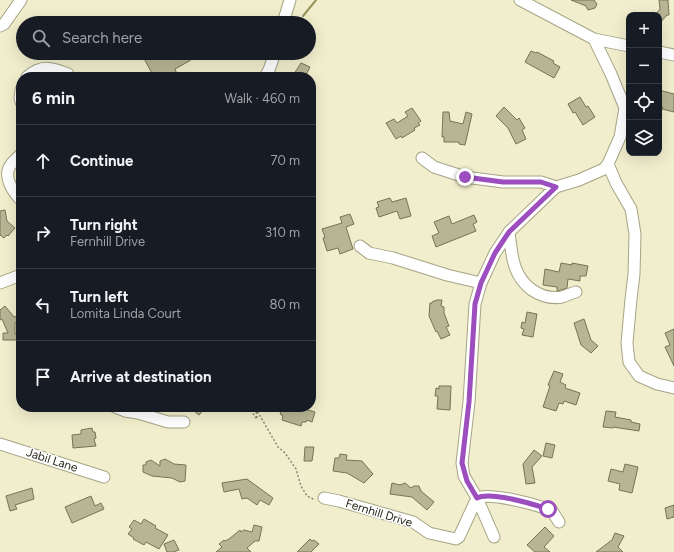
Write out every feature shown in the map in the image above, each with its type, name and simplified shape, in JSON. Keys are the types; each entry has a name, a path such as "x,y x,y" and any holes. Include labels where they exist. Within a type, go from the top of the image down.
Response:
{"street":[{"path":"0,26 4,24 22,0"},
{"path":"285,16 290,0"},
{"path":"520,0 594,39 626,45"},
{"path":"494,537 477,498 467,481 462,463 469,402 475,304 481,283 495,253 509,232 556,187 580,180 604,169 608,164 620,137 625,108 594,39"},
{"path":"662,53 674,55"},
{"path":"268,72 273,60"},
{"path":"34,72 44,68 51,68 62,72"},
{"path":"422,158 434,167 465,177 503,182 541,182 556,187"},
{"path":"16,159 10,166 7,173 10,187 16,194"},
{"path":"608,164 616,183 631,209 634,234 634,274 627,343 629,362 639,376 657,384 674,388"},
{"path":"509,232 512,259 516,271 524,283 542,296 562,297 576,292"},
{"path":"360,246 369,253 393,258 447,275 481,283"},
{"path":"0,284 16,277"},
{"path":"129,412 168,422 184,422"},
{"name":"Jabil Lane","path":"0,444 104,477"},
{"path":"477,498 481,496 494,496 548,509 552,511 559,522"},
{"name":"Fernhill Drive","path":"324,498 413,522 429,533 456,539 459,536 477,498"}],"path":[{"path":"252,412 257,419 256,412"},
{"path":"258,412 278,448 284,453 296,469 301,486 307,496 319,501 324,498"}],"building":[{"path":"571,0 594,0 597,4 595,8 588,10 586,6"},
{"path":"659,0 668,0 669,15 667,15 662,21 662,12 658,12 660,9"},
{"path":"531,51 537,52 554,61 553,63 560,67 554,78 525,62"},
{"path":"145,60 191,60 175,69 176,72 151,72"},
{"path":"301,63 310,67 308,72 295,72"},
{"path":"662,91 674,94 674,112 662,109"},
{"path":"580,97 595,117 583,125 568,104"},
{"path":"504,107 517,120 519,118 525,128 522,130 526,139 516,144 508,128 496,116"},
{"path":"412,108 421,121 418,123 420,125 402,138 401,136 396,139 386,123 394,119 397,123 408,116 405,112"},
{"path":"443,112 449,112 450,121 463,124 466,112 472,114 465,145 459,144 459,142 444,142 444,137 442,137"},
{"path":"390,198 392,202 406,198 411,216 400,219 397,211 379,217 376,208 379,207 377,202"},
{"path":"5,210 7,221 15,228 8,236 7,235 4,238 0,235 0,211"},
{"path":"350,214 354,224 346,227 353,249 340,254 338,248 327,251 322,229 342,223 340,217"},
{"path":"474,215 477,222 473,224 476,231 436,247 432,236 439,233 434,222 449,216 452,224"},
{"path":"561,263 572,265 572,263 588,266 586,276 580,276 580,281 568,279 567,288 557,291 557,287 543,285 545,269 559,272"},
{"path":"436,300 442,300 441,306 444,307 444,313 449,326 446,327 450,335 441,339 429,316 430,303"},
{"path":"5,306 14,317 16,316 16,340 3,340 3,333 8,333 2,319 0,320 0,310"},
{"path":"527,312 537,314 533,337 522,335 524,329 521,328 522,322 525,323"},
{"path":"584,319 591,340 598,346 591,353 581,345 574,323"},
{"path":"674,329 674,366 665,347 670,345 665,333"},
{"path":"554,371 563,374 560,382 566,385 565,388 580,393 576,405 564,401 563,404 559,403 556,411 543,407 550,386 548,385"},
{"path":"439,386 451,386 450,410 437,409 438,396 435,396 436,388 439,389"},
{"path":"606,411 616,412 615,417 631,420 631,422 640,424 639,431 603,427"},
{"path":"281,412 315,412 312,422 307,420 306,422 302,422 301,426 282,420 283,416 280,414"},
{"path":"92,428 93,432 95,432 96,438 94,439 96,446 73,448 72,435 81,434 81,430"},
{"path":"546,443 555,445 552,458 543,456"},
{"path":"305,447 314,447 312,461 304,461"},
{"path":"534,450 542,456 532,467 535,483 526,484 523,464"},
{"path":"340,454 347,455 346,460 362,461 373,474 364,483 347,473 333,471 335,458 339,458"},
{"path":"165,459 174,464 186,465 185,481 180,482 172,478 152,476 143,472 143,465 146,465 146,462 151,460 160,466 160,461"},
{"path":"625,464 638,467 632,493 619,490 620,484 608,481 611,469 623,472"},
{"path":"247,479 273,498 269,505 260,500 257,505 247,498 242,499 239,489 224,492 222,483"},
{"path":"392,483 400,485 405,483 411,488 414,486 419,486 421,491 434,502 427,510 412,497 390,494"},
{"path":"32,488 34,499 15,505 17,509 10,511 6,496"},
{"path":"91,496 95,506 101,503 104,509 72,523 65,507"},
{"path":"674,505 674,517 667,519 665,508"},
{"path":"144,519 156,526 155,528 168,535 159,549 146,542 144,545 133,539 134,538 128,534 132,529 129,527 134,520 141,524"},
{"path":"254,525 262,527 259,541 255,541 247,548 251,552 216,552 222,547 219,544 224,540 229,539 240,530 241,532 244,530 252,532"},
{"path":"545,527 554,536 544,547 550,552 535,552 527,545"},
{"path":"615,533 624,536 618,547 623,552 596,552 612,540"},
{"path":"310,539 319,544 311,552 297,552"},
{"path":"174,540 179,550 167,552 164,544"}],"waterway":[{"path":"303,16 316,0"}],"route":[{"path":"465,177 503,182 541,182 556,187 509,232 495,253 481,283 475,304 469,402 462,463 464,476 477,498 481,496 494,496 548,509"}]}
